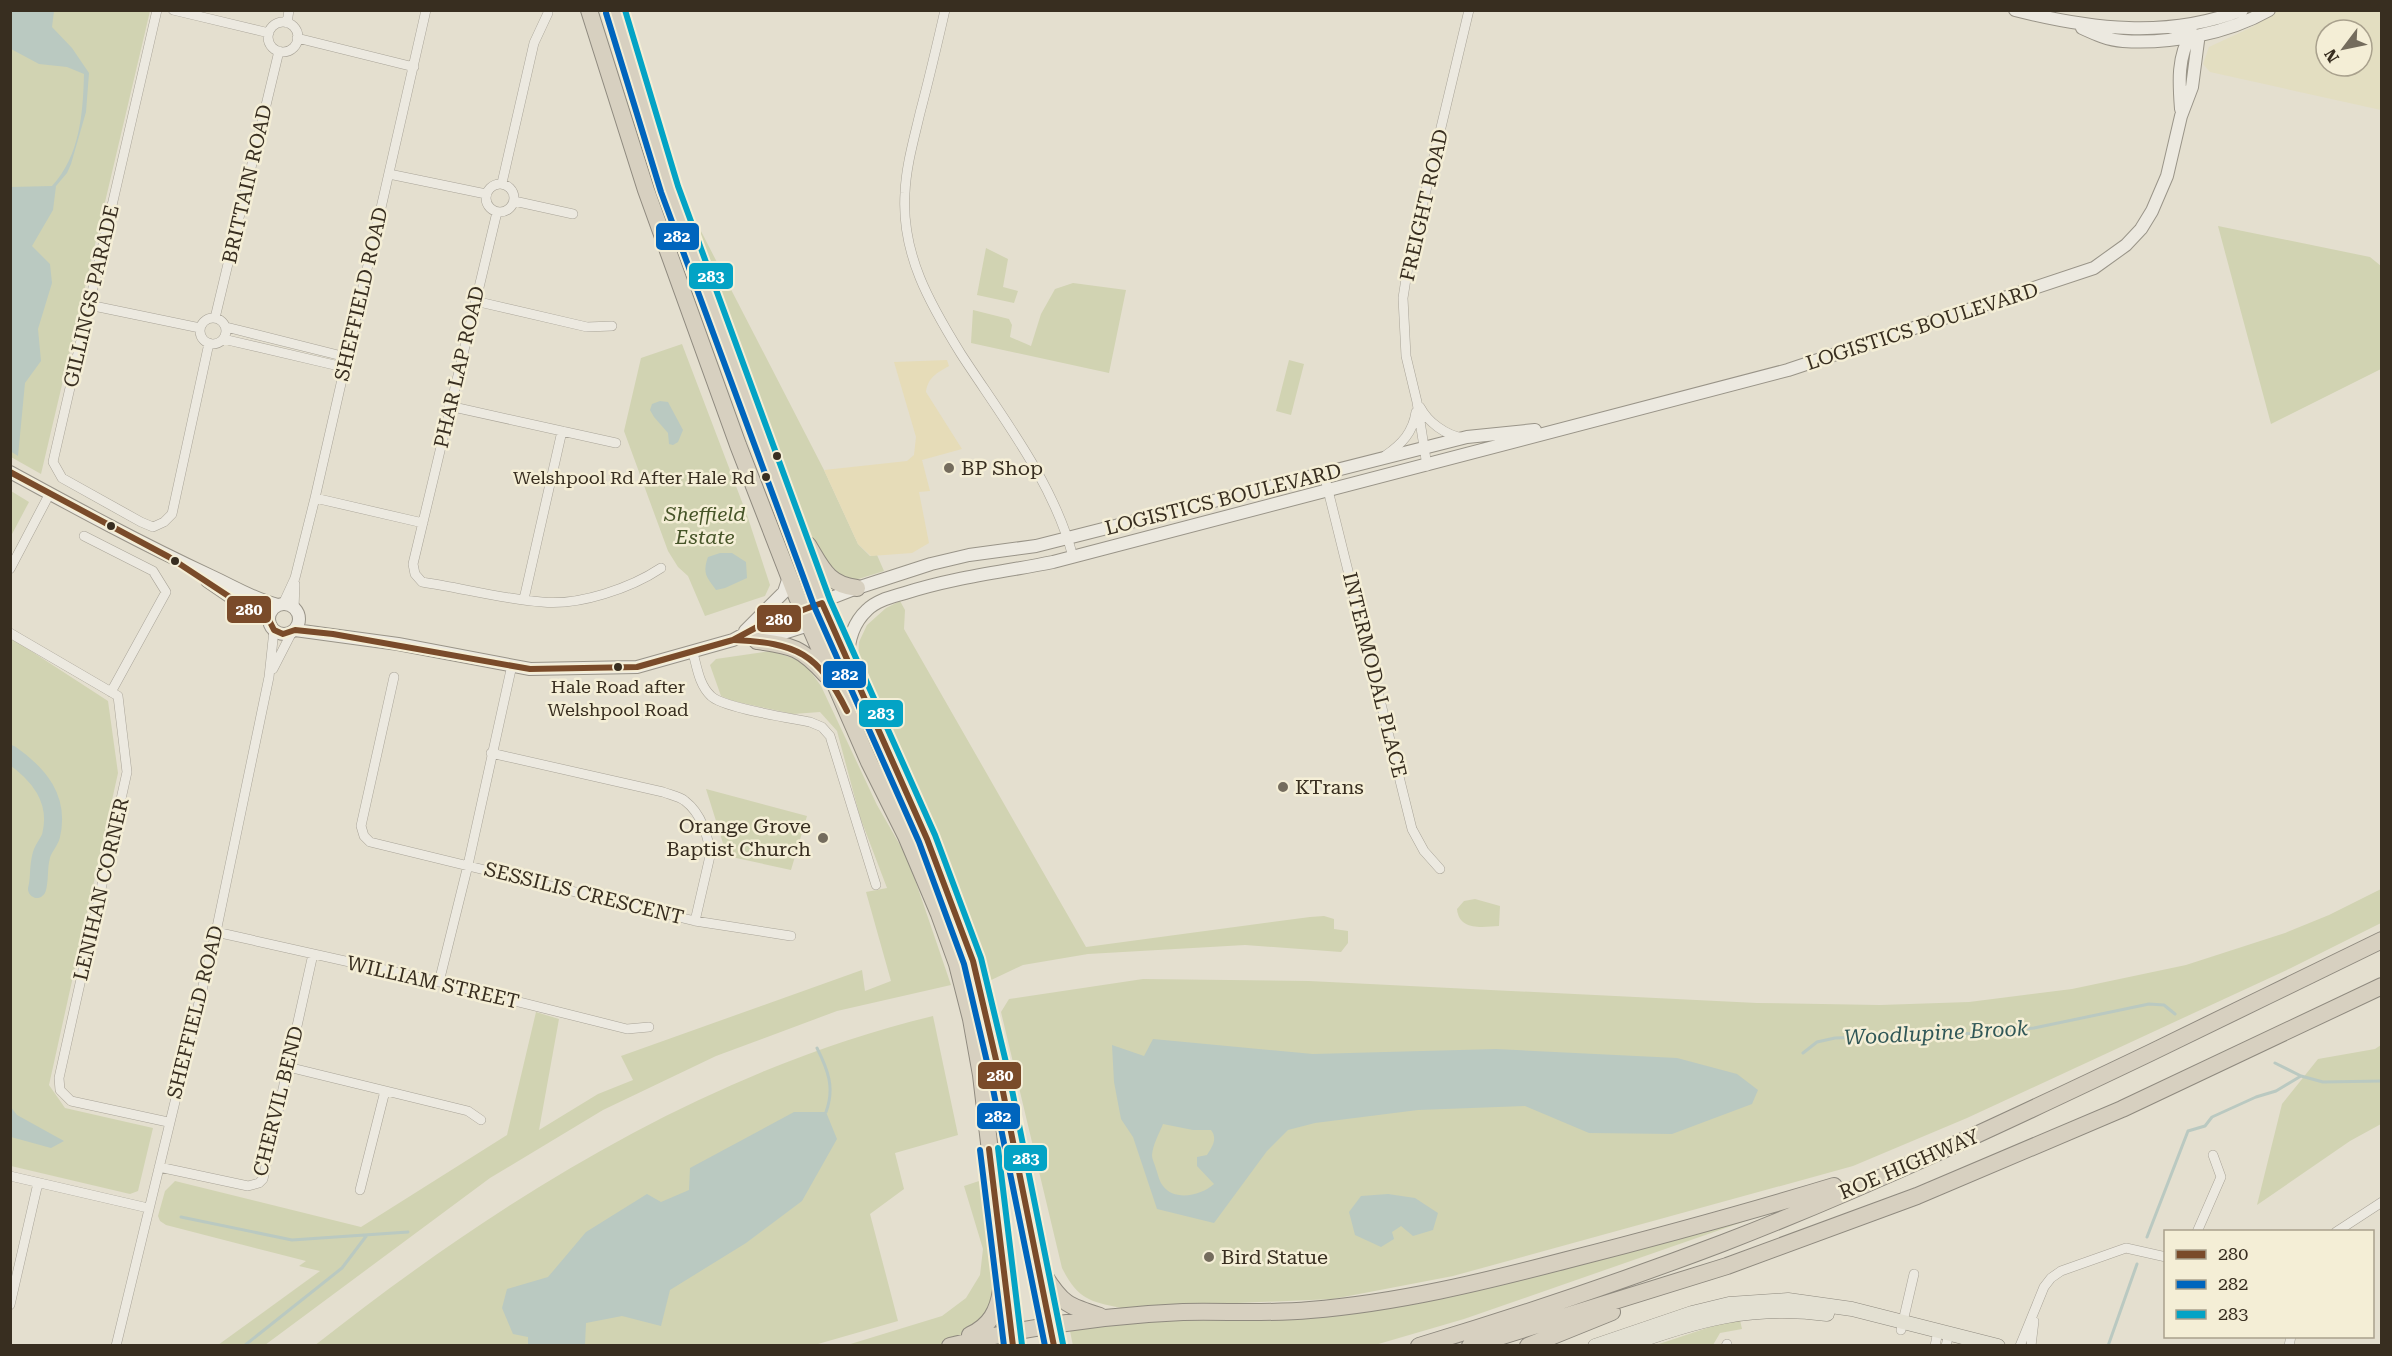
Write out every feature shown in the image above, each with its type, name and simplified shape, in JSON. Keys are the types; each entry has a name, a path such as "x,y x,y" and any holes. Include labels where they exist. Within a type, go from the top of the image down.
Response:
{"highway":[{"path":"589,10 649,201 711,375 789,577 869,762 906,836 939,914 965,963"},
{"path":"615,10 669,189 825,611 927,839 954,907 1054,1346"},
{"path":"755,424 771,443 807,544 837,584 857,588"},
{"path":"743,639 790,646 801,651 836,687"},
{"name":"ROE HIGHWAY","path":"1419,1346 1530,1312 1632,1277 1725,1242 1921,1160 2382,940"},
{"name":"ROE HIGHWAY","path":"1470,1346 1727,1266 1917,1196 2122,1109 2382,986"},
{"path":"979,1018 981,1075 1012,1338"},
{"path":"950,1346 1012,1338 1050,1326 1107,1319 1181,1312 1309,1311 1409,1297 1499,1278 1704,1225 1921,1160"},
{"path":"1037,1264 1056,1295 1071,1307 1107,1319"},
{"path":"1528,1346 1727,1266"},
{"path":"941,1346 972,1335 987,1325 999,1304 1004,1277"}],"main road":[{"path":"1594,1346 1692,1313 1729,1304 1761,1300 1810,1302 1851,1309 1968,1346"},
{"path":"1625,1346 1696,1322 1763,1310 1850,1316 1902,1326"},
{"path":"1942,1339 1998,1346"}],"street":[{"name":"GILLINGS PARADE","path":"157,10 53,462 62,478 141,522 153,526 164,522 172,514 209,343"},
{"path":"173,10 268,33"},
{"path":"287,23 289,10"},
{"name":"SHEFFIELD ROAD","path":"289,609 426,10"},
{"path":"945,10 904,193 909,247 918,276 934,310 1044,483 1060,516 1073,556"},
{"name":"FREIGHT ROAD","path":"1427,465 1417,402 1406,356 1403,298 1408,266 1469,10"},
{"path":"2015,10 2123,41 2162,40 2192,35 2229,27 2269,10"},
{"path":"2070,24 2126,28 2170,27 2203,22 2242,10"},
{"path":"2197,50 2213,37 2252,23 2269,10"},
{"path":"502,183 534,43 548,13"},
{"path":"2162,40 2176,46 2182,54 2192,35 2203,22"},
{"path":"277,23 287,23 294,27 297,38 291,49 279,51 269,43 268,33 277,23"},
{"path":"2170,27 2186,29 2192,35"},
{"name":"LOGISTICS BOULEVARD","path":"848,664 849,644 855,626 867,610 890,597 932,584 1053,562 1788,370 2094,268 2126,245 2141,229 2152,211 2167,176 2181,116 2192,87 2198,42 2192,35"},
{"path":"297,38 414,67"},
{"name":"BRITTAIN ROAD","path":"215,318 279,51"},
{"name":"LOGISTICS BOULEVARD","path":"2181,116 2182,54"},
{"path":"389,174 486,194"},
{"path":"502,183 512,190 514,201 506,211 497,212 488,206 486,194 492,186 502,183"},
{"path":"514,201 573,214"},
{"name":"PHAR LAP ROAD","path":"497,212 413,564 415,574 422,582 524,599"},
{"path":"475,301 586,327 612,326"},
{"path":"89,305 200,328"},
{"path":"226,327 223,339 217,344 209,343 202,337 200,328 206,320 215,318 223,322 226,327 344,362"},
{"path":"252,345 255,335"},
{"path":"223,339 302,351"},
{"name":"FREIGHT ROAD","path":"1417,402 1425,416 1435,425 1458,437 1465,438"},
{"name":"FREIGHT ROAD","path":"1370,462 1386,455 1401,444 1410,431 1416,414 1417,402"},
{"path":"449,406 616,444"},
{"name":"LOGISTICS BOULEVARD","path":"333,634 530,669 637,667 743,639 806,618 825,611 857,588 952,559 1036,546 1465,438 1572,425"},
{"path":"562,431 524,599 543,603 587,598 635,582 661,568"},
{"path":"10,472 169,557 255,599 289,609 333,634"},
{"name":"INTERMODAL PLACE","path":"1324,474 1412,829 1424,851 1440,869"},
{"path":"10,569 50,493"},
{"path":"315,498 423,523"},
{"path":"10,633 111,692 166,592 153,571 84,536"},
{"path":"169,557 272,625 282,634 293,631 333,634"},
{"path":"743,639 756,618 784,592 789,577"},
{"path":"272,625 273,609 289,609"},
{"path":"289,609 299,624 293,631"},
{"name":"SHEFFIELD ROAD","path":"116,1346 168,1122 216,932 269,677 272,625"},
{"name":"SHEFFIELD ROAD","path":"269,677 293,631"},
{"path":"693,653 702,684 712,697 726,704 810,722 822,727 830,736 876,885"},
{"path":"439,982 468,865 512,665"},
{"name":"SESSILIS CRESCENT","path":"394,677 362,820 362,832 367,839 375,844 695,921 710,847 700,821 683,799 663,792 491,753"},
{"name":"LENIHAN CORNER","path":"111,692 118,696 128,772 59,1084 60,1089 71,1101 168,1122"},
{"path":"695,921 791,936"},
{"name":"WILLIAM STREET","path":"216,932 439,982 627,1029 650,1027"},
{"name":"CHERVIL BEND","path":"159,1167 248,1186 259,1184 263,1179 313,954"},
{"path":"288,1067 472,1112 481,1120"},
{"path":"360,1190 385,1091"},
{"path":"2198,1230 2221,1177 2213,1155"},
{"path":"10,1176 148,1208"},
{"path":"10,1305 38,1183"},
{"path":"2339,1230 2382,1202"},
{"path":"2020,1346 2044,1287 2051,1278 2072,1266 2126,1248 2164,1257"},
{"path":"1902,1326 1914,1274"},
{"path":"2031,1346 2035,1312"}],"shaded area":[{"path":"11,10 54,11 52,27 72,48 89,73 86,112 71,164 56,186 53,210 32,246 50,264 52,283 38,329 41,361 25,383 18,456 10,451 11,187 52,186 61,174 69,161 78,133 83,104 84,74 67,67 39,64 11,49"},
{"path":"2277,11 2381,11 2381,110 2210,72 2203,64 2209,47 2252,27"},
{"path":"660,401 668,402 683,430 678,442 673,445 669,444 668,433 650,410 652,404"},
{"path":"720,553 732,553 746,562 747,578 716,590 705,568 708,557"},
{"path":"1153,1039 1313,1054 1496,1049 1677,1058 1737,1074 1758,1090 1752,1104 1672,1134 1589,1133 1525,1106 1418,1110 1315,1123 1288,1130 1267,1151 1214,1223 1157,1209 1133,1137 1121,1119 1114,1082 1112,1045 1144,1056","holes":["1163,1124 1193,1130 1211,1130 1213,1133 1212,1146 1207,1155 1197,1157 1197,1166 1214,1184 1196,1194 1174,1194 1160,1182 1152,1157 1154,1147"]},
{"path":"10,1106 17,1115 64,1141 51,1148 11,1137"},
{"path":"794,1112 826,1112 837,1139 802,1201 746,1243 670,1290 661,1326 622,1316 586,1323 585,1345 528,1345 528,1337 513,1334 502,1308 507,1289 548,1277 586,1232 647,1194 661,1202 689,1190 690,1168"},
{"path":"1388,1194 1415,1198 1438,1213 1433,1230 1413,1236 1401,1226 1392,1232 1394,1239 1381,1247 1355,1235 1349,1212 1361,1196"}],"green space":[{"path":"10,11 150,11 41,474 11,457"},
{"path":"687,204 824,470 858,544 870,556 877,555 884,571 852,581 839,578 824,564 803,528 797,500 773,440 754,410"},
{"path":"2218,226 2370,257 2381,266 2381,369 2271,424"},
{"path":"986,248 1008,259 1003,287 1018,291 1014,303 977,295"},
{"path":"1073,283 1126,290 1109,373 971,343 973,310 1009,319 1012,325 1010,337 1031,346 1041,314 1055,289"},
{"name":"Sheffield Estate","path":"682,344 747,515 770,585 765,596 705,616 688,576 678,567 668,551 624,431 641,358"},
{"path":"1289,360 1304,364 1291,415 1276,411"},
{"path":"11,491 29,502 11,536"},
{"path":"900,601 905,610 904,629 1086,947 1324,916 1334,919 1334,929 1348,931 1348,943 1341,952 1245,945 1088,954 1023,965 987,982 983,963 881,726 858,664 859,642 867,625 886,608"},
{"path":"11,638 108,701 118,773 49,1085 65,1108 153,1128 138,1191 130,1194 11,1166"},
{"path":"770,651 803,661 821,686 877,805 908,859 951,985 837,1011 716,1056 603,1110 490,1178 265,1345 218,1345 320,1271 299,1266 306,1261 166,1225 160,1221 158,1216 165,1191 175,1181 361,1227 507,1135 536,1012 559,1019 539,1130 598,1094 633,1080 621,1056 862,970 865,991 891,981 866,892 887,888 860,817 837,731 820,712 793,714 733,701 721,696 710,665 716,659"},
{"path":"706,789 807,816 791,870 727,856"},
{"path":"2381,889 2381,923 2291,968 1967,1118 1853,1166 1453,1276 1333,1299 1121,1308 1092,1300 1079,1292 1062,1268 1001,1012 1009,999 1143,979 1309,981 1757,1003 1880,1005 1969,1002 2072,989 2186,965 2285,933 2329,915"},
{"path":"1475,899 1500,906 1499,926 1472,926 1462,921 1457,909 1464,901"},
{"path":"933,1016 958,1135 895,1153 904,1189 870,1214 898,1321 811,1346 314,1346 384,1292 456,1241 530,1193 606,1148 685,1107 765,1071 848,1040"},
{"path":"2381,1045 2381,1124 2350,1141 2257,1205 2282,1104 2318,1059 2375,1049"},
{"path":"979,1181 1004,1277 999,1304 966,1337 941,1345 844,1346 942,1316 966,1298 980,1275 983,1249 964,1186"},
{"path":"1809,1199 1464,1319 1375,1345 1073,1346 1070,1331 1118,1322 1323,1316"},
{"path":"1740,1320 1742,1329 1720,1333 1713,1345 1653,1346 1719,1324"}],"sand":[{"path":"947,360 949,366 931,379 926,392 962,449 922,460 930,491 919,492 929,543 912,553 871,556 858,544 824,470 907,461 914,455 916,437 894,362"}],"waterway":[{"name":"Woodlupine Brook","path":"10,754 30,770 50,799 53,823 51,836 42,854 37,889"},
{"name":"Woodlupine Brook","path":"1803,1053 1817,1042 1835,1038 1988,1033 2034,1028 2149,1004 2164,1005 2175,1014"},
{"path":"817,1048 829,1079 830,1095 826,1112"},
{"name":"Woodlupine Brook","path":"2275,1063 2301,1076 2323,1082 2382,1081"},
{"path":"2147,1237 2188,1131 2205,1126 2212,1117 2256,1097 2276,1091 2301,1076"},
{"name":"Woodlupine Brook","path":"181,1217 292,1240 408,1232"},
{"path":"244,1346 342,1268 367,1235"},
{"path":"2108,1346 2137,1264"}],"transit line":[{"name":"283","path":"625,10 678,186 830,600 935,835 981,958 1009,1075 1063,1344"},
{"name":"282","path":"606,13 661,192 814,606 919,842 964,964 991,1079 1045,1346"},
{"name":"280","path":"10,472 169,557 269,620 274,630 283,634 295,630 333,634 530,669 637,667 733,640 759,626 822,603 927,839 973,961 1000,1077 1054,1346"},
{"name":"280","path":"734,640 774,644 790,648 803,655 826,676 847,711"},
{"name":"283","path":"998,1148 1022,1345"},
{"name":"280","path":"989,1149 1013,1346"},
{"name":"282","path":"980,1150 1004,1346"}],"place":[{"name":"BP Shop","path":"949,468"},
{"name":"Welshpool Rd After Hale Rd","path":"766,477"},
{"name":"Hale Road after Welshpool Road","path":"618,667"},
{"name":"KTrans","path":"1283,787"},
{"name":"Orange Grove Baptist Church","path":"823,838"},
{"name":"Bird Statue","path":"1209,1257"}]}
